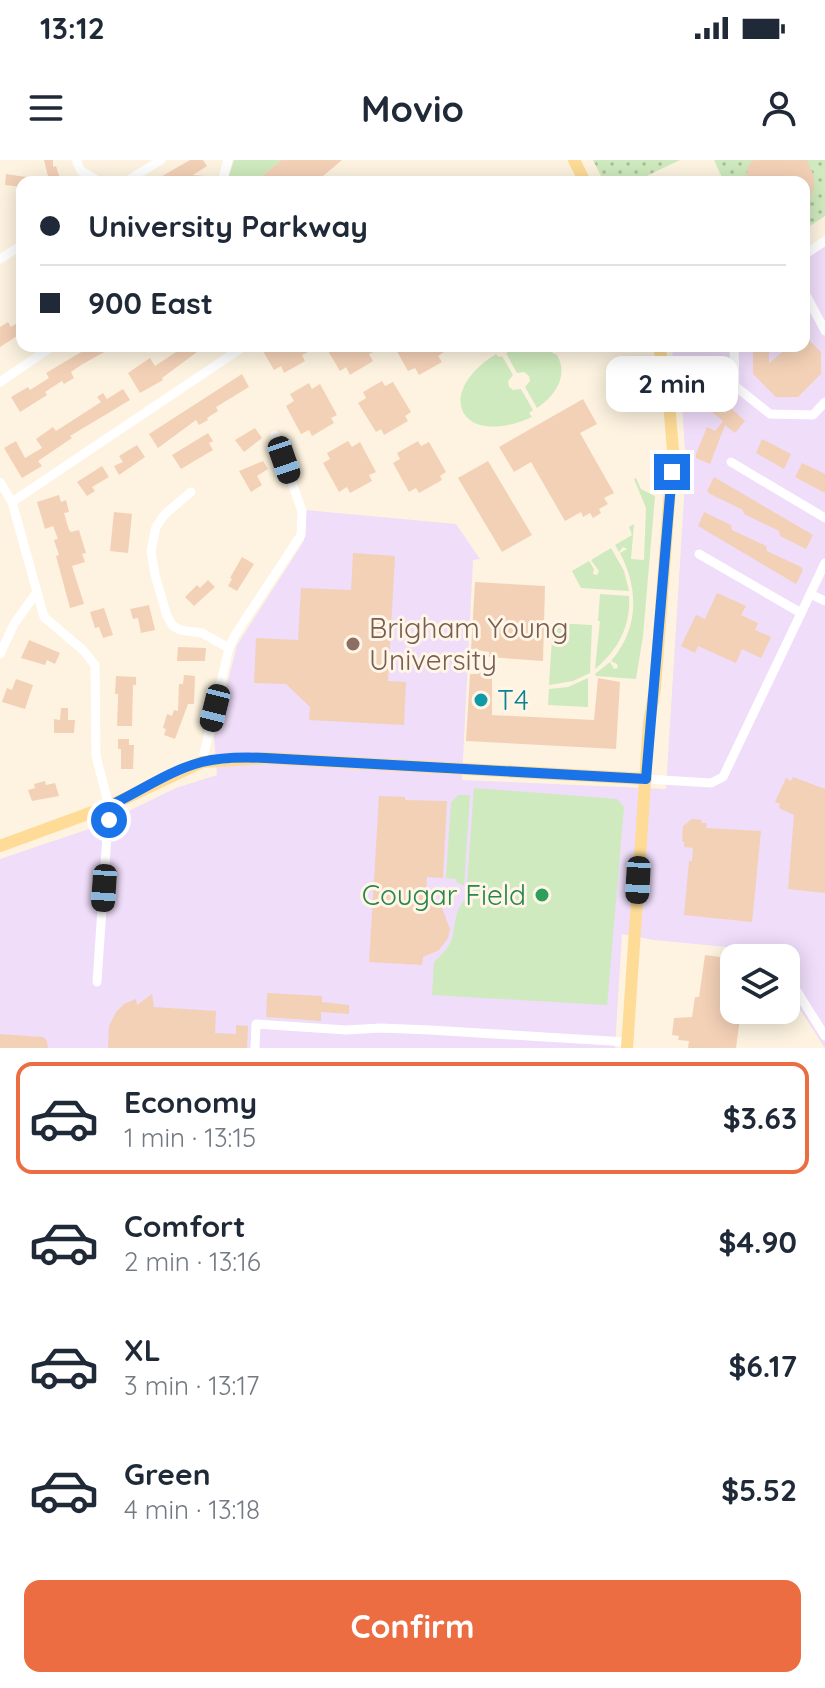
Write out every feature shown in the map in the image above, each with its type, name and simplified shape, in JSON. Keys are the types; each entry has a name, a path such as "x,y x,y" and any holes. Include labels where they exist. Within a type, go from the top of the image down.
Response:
{"main road":[{"path":"627,1045 673,450 668,392 660,352"},
{"path":"0,846 109,806 202,762 266,758 646,779"}],"street":[{"path":"76,160 81,171 90,176"},
{"path":"135,176 161,160"},
{"path":"810,302 825,331"},
{"path":"0,382 44,352"},
{"path":"12,502 236,352"},
{"path":"734,352 735,386 770,414 813,415 825,402"},
{"path":"202,762 229,648 301,535 302,511 275,435"},
{"path":"731,462 825,518"},
{"path":"0,482 12,502 44,617 83,650 95,665 96,756 109,806 97,982"},
{"path":"191,492 165,514 156,527 151,551 155,575 173,626 202,633 229,648"},
{"path":"699,554 801,613"},
{"path":"646,779 719,781 725,774 825,563"},
{"path":"0,654 14,624 37,592"},
{"path":"810,594 825,601"},
{"path":"800,998 825,1036"},
{"path":"255,1048 256,1024 346,1030 430,1030 627,1045"}],"shaded area":[{"name":"Brigham Young University","path":"825,238 825,1048 800,1010 800,944 720,946 622,934 615,1048 0,1048 0,859 98,826 176,788 217,775 214,737 237,645 304,541 305,510 456,524 480,559 473,560 462,780 666,789 686,466 682,404 672,352 810,352 810,245"}],"green space":[{"path":"234,160 281,160 262,176 229,176"},
{"path":"593,160 680,160 647,176 601,176"},
{"path":"714,160 825,160 825,216 810,226 810,176 721,176"},
{"path":"551,352 557,355 561,378 549,398 537,408 525,387 530,381 529,376 524,372 517,373 506,353"},
{"path":"496,354 502,356 513,375 508,381 509,387 521,389 533,410 529,413 532,417 507,425 487,426 473,422 463,412 461,400 465,385 476,370"},
{"path":"636,478 641,489 655,496 643,636 636,679 596,676 610,662 614,669 618,668 611,661 627,636 631,622 631,581 620,553 627,549 623,547 619,552 615,545 632,535 629,527 634,524 631,559 644,560 646,508"},
{"path":"611,548 624,571 629,591 581,588 572,571 589,561 594,569 593,574 597,575 599,571 591,560"},
{"path":"600,594 629,596 629,607 621,637 595,669 600,621"},
{"path":"553,623 592,625 590,673 573,681 549,685"},
{"path":"588,678 588,707 548,705 549,689 568,687"},
{"name":"Cougar Field","path":"474,788 617,799 624,807 607,1005 432,995 434,962 450,944 457,915 466,898"},
{"path":"458,795 470,795 464,886 456,879 446,878 451,803"}],"building":[{"path":"44,160 53,160 53,167 56,166 59,176 48,176"},
{"path":"190,160 203,160 207,166 193,175 204,176 162,176"},
{"path":"281,160 342,160 323,176 262,176"},
{"path":"753,160 807,160 814,176 810,199 810,176 746,176"},
{"path":"6,174 19,176 16,176 16,186 5,185"},
{"path":"8,322 11,327 16,324 16,337 0,347 0,327"},
{"path":"810,341 821,352 821,374 798,397 776,397 753,374 753,352 769,352 769,363 783,352 810,352"},
{"path":"81,352 104,352 71,372 74,378 64,384 62,381 20,412 11,397 49,378 46,373"},
{"path":"176,352 197,352 163,380 140,393 128,373 150,358 155,366"},
{"path":"264,352 308,352 302,355 305,361 284,373 281,366 274,370"},
{"path":"329,352 373,352 369,354 373,361 350,375 346,367 340,371"},
{"path":"397,352 444,352 438,356 442,362 419,375 415,368 408,371"},
{"path":"242,374 249,387 216,407 218,411 208,420 199,425 196,420 158,448 149,434"},
{"path":"382,381 385,386 393,382 411,412 405,416 408,421 384,435 381,429 376,432 358,403 366,398 363,392"},
{"path":"309,383 312,389 320,384 337,415 331,418 334,423 312,436 309,430 301,434 286,406 294,401 290,394"},
{"path":"123,389 130,400 70,436 72,438 38,461 42,466 22,478 4,448 16,441 25,458 42,448 36,439 53,427 56,431 101,402 97,397 103,393 107,399"},
{"path":"583,399 597,424 580,433 614,493 604,498 608,504 599,509 601,513 593,518 590,513 583,517 581,512 565,521 531,462 514,472 499,447"},
{"path":"721,399 745,421 735,433 725,425 710,464 696,458 696,454 707,427 715,431 723,421 711,411"},
{"path":"255,428 262,438 244,452 235,440"},
{"path":"208,433 213,441 209,443 213,450 181,469 172,455"},
{"path":"762,439 791,454 784,469 756,453"},
{"path":"348,441 352,447 360,442 376,472 369,475 372,481 350,493 347,487 339,492 323,463 330,459 327,453"},
{"path":"418,441 421,446 429,442 446,472 440,476 442,480 419,493 416,488 409,492 393,463 400,459 397,453"},
{"path":"137,445 145,457 119,475 114,466 123,462 119,456"},
{"path":"263,461 268,469 257,476 262,485 251,492 239,471"},
{"path":"488,461 532,535 502,552 458,478"},
{"path":"802,463 825,474 825,493 795,477"},
{"path":"102,466 109,477 92,487 95,491 87,496 77,482"},
{"path":"714,477 813,535 806,549 780,536 779,531 744,514 743,510 710,494 707,491"},
{"path":"59,495 61,502 66,500 69,512 64,513 69,530 79,530 86,553 82,554 85,562 72,566 84,604 70,608 56,556 59,555 54,540 58,539 53,526 45,529 37,502"},
{"path":"114,512 132,514 128,553 110,551"},
{"path":"704,512 766,546 767,551 801,567 803,570 796,584 698,526"},
{"path":"353,553 395,556 388,681 406,682 404,725 309,720 310,707 286,684 254,683 256,638 298,640 301,588 351,590"},
{"path":"242,557 254,564 237,591 228,586"},
{"path":"208,580 215,587 194,606 185,597 197,585 200,588"},
{"path":"475,582 545,586 543,661 489,657 489,652 471,649"},
{"path":"717,593 746,606 741,615 758,623 755,630 771,637 761,658 742,649 736,663 698,646 695,653 681,646 696,615 705,619"},
{"path":"149,605 155,630 141,633 138,618 133,619 130,609"},
{"path":"104,608 113,635 103,638 99,627 95,628 90,612"},
{"path":"29,640 60,653 55,664 47,660 45,665 21,658"},
{"path":"178,647 206,648 205,661 177,661"},
{"name":"T4","path":"492,673 492,715 594,720 598,678 620,682 616,749 466,741 470,674"},
{"path":"184,675 195,676 194,704 188,704 175,739 164,735 166,729 163,728 167,714 172,716 174,710 178,711 179,684 183,684"},
{"path":"116,676 136,677 132,726 117,726"},
{"path":"16,679 33,685 25,709 2,702 7,688 12,690"},
{"path":"61,708 68,708 68,720 75,720 74,733 54,733 54,719 60,720"},
{"path":"118,739 129,739 129,745 134,745 133,769 121,769"},
{"path":"793,777 825,789 825,893 788,889 794,815 779,808 780,804 775,802 786,778 791,781"},
{"path":"45,781 46,785 55,783 59,796 32,801 28,790 35,788 34,784"},
{"path":"379,796 447,801 443,878 427,877 426,898 442,908 450,929 448,938 439,950 423,957 422,965 369,962"},
{"path":"692,819 707,823 706,828 761,831 752,922 684,915 693,848 684,847 683,826"},
{"path":"705,955 720,957 720,1024 739,1024 736,1048 688,1048 689,1041 678,1040 679,1036 672,1035 674,1018 692,1017 695,997 699,997"},
{"path":"267,993 322,996 322,1002 349,1005 349,1014 321,1012 321,1021 266,1017"},
{"path":"152,994 154,1007 216,1011 215,1033 236,1034 236,1025 248,1026 247,1048 108,1048 109,1026 116,1012 124,1004 136,999 137,1005"},
{"path":"0,1034 43,1037 48,1048 0,1048"}],"place":[{"name":"Brigham Young University","path":"353,644"},
{"name":"T4","path":"481,700"},
{"name":"Cougar Field","path":"542,895"}],"route":[{"path":"109,820 109,806 202,762 231,758 646,779 672,472"}]}
